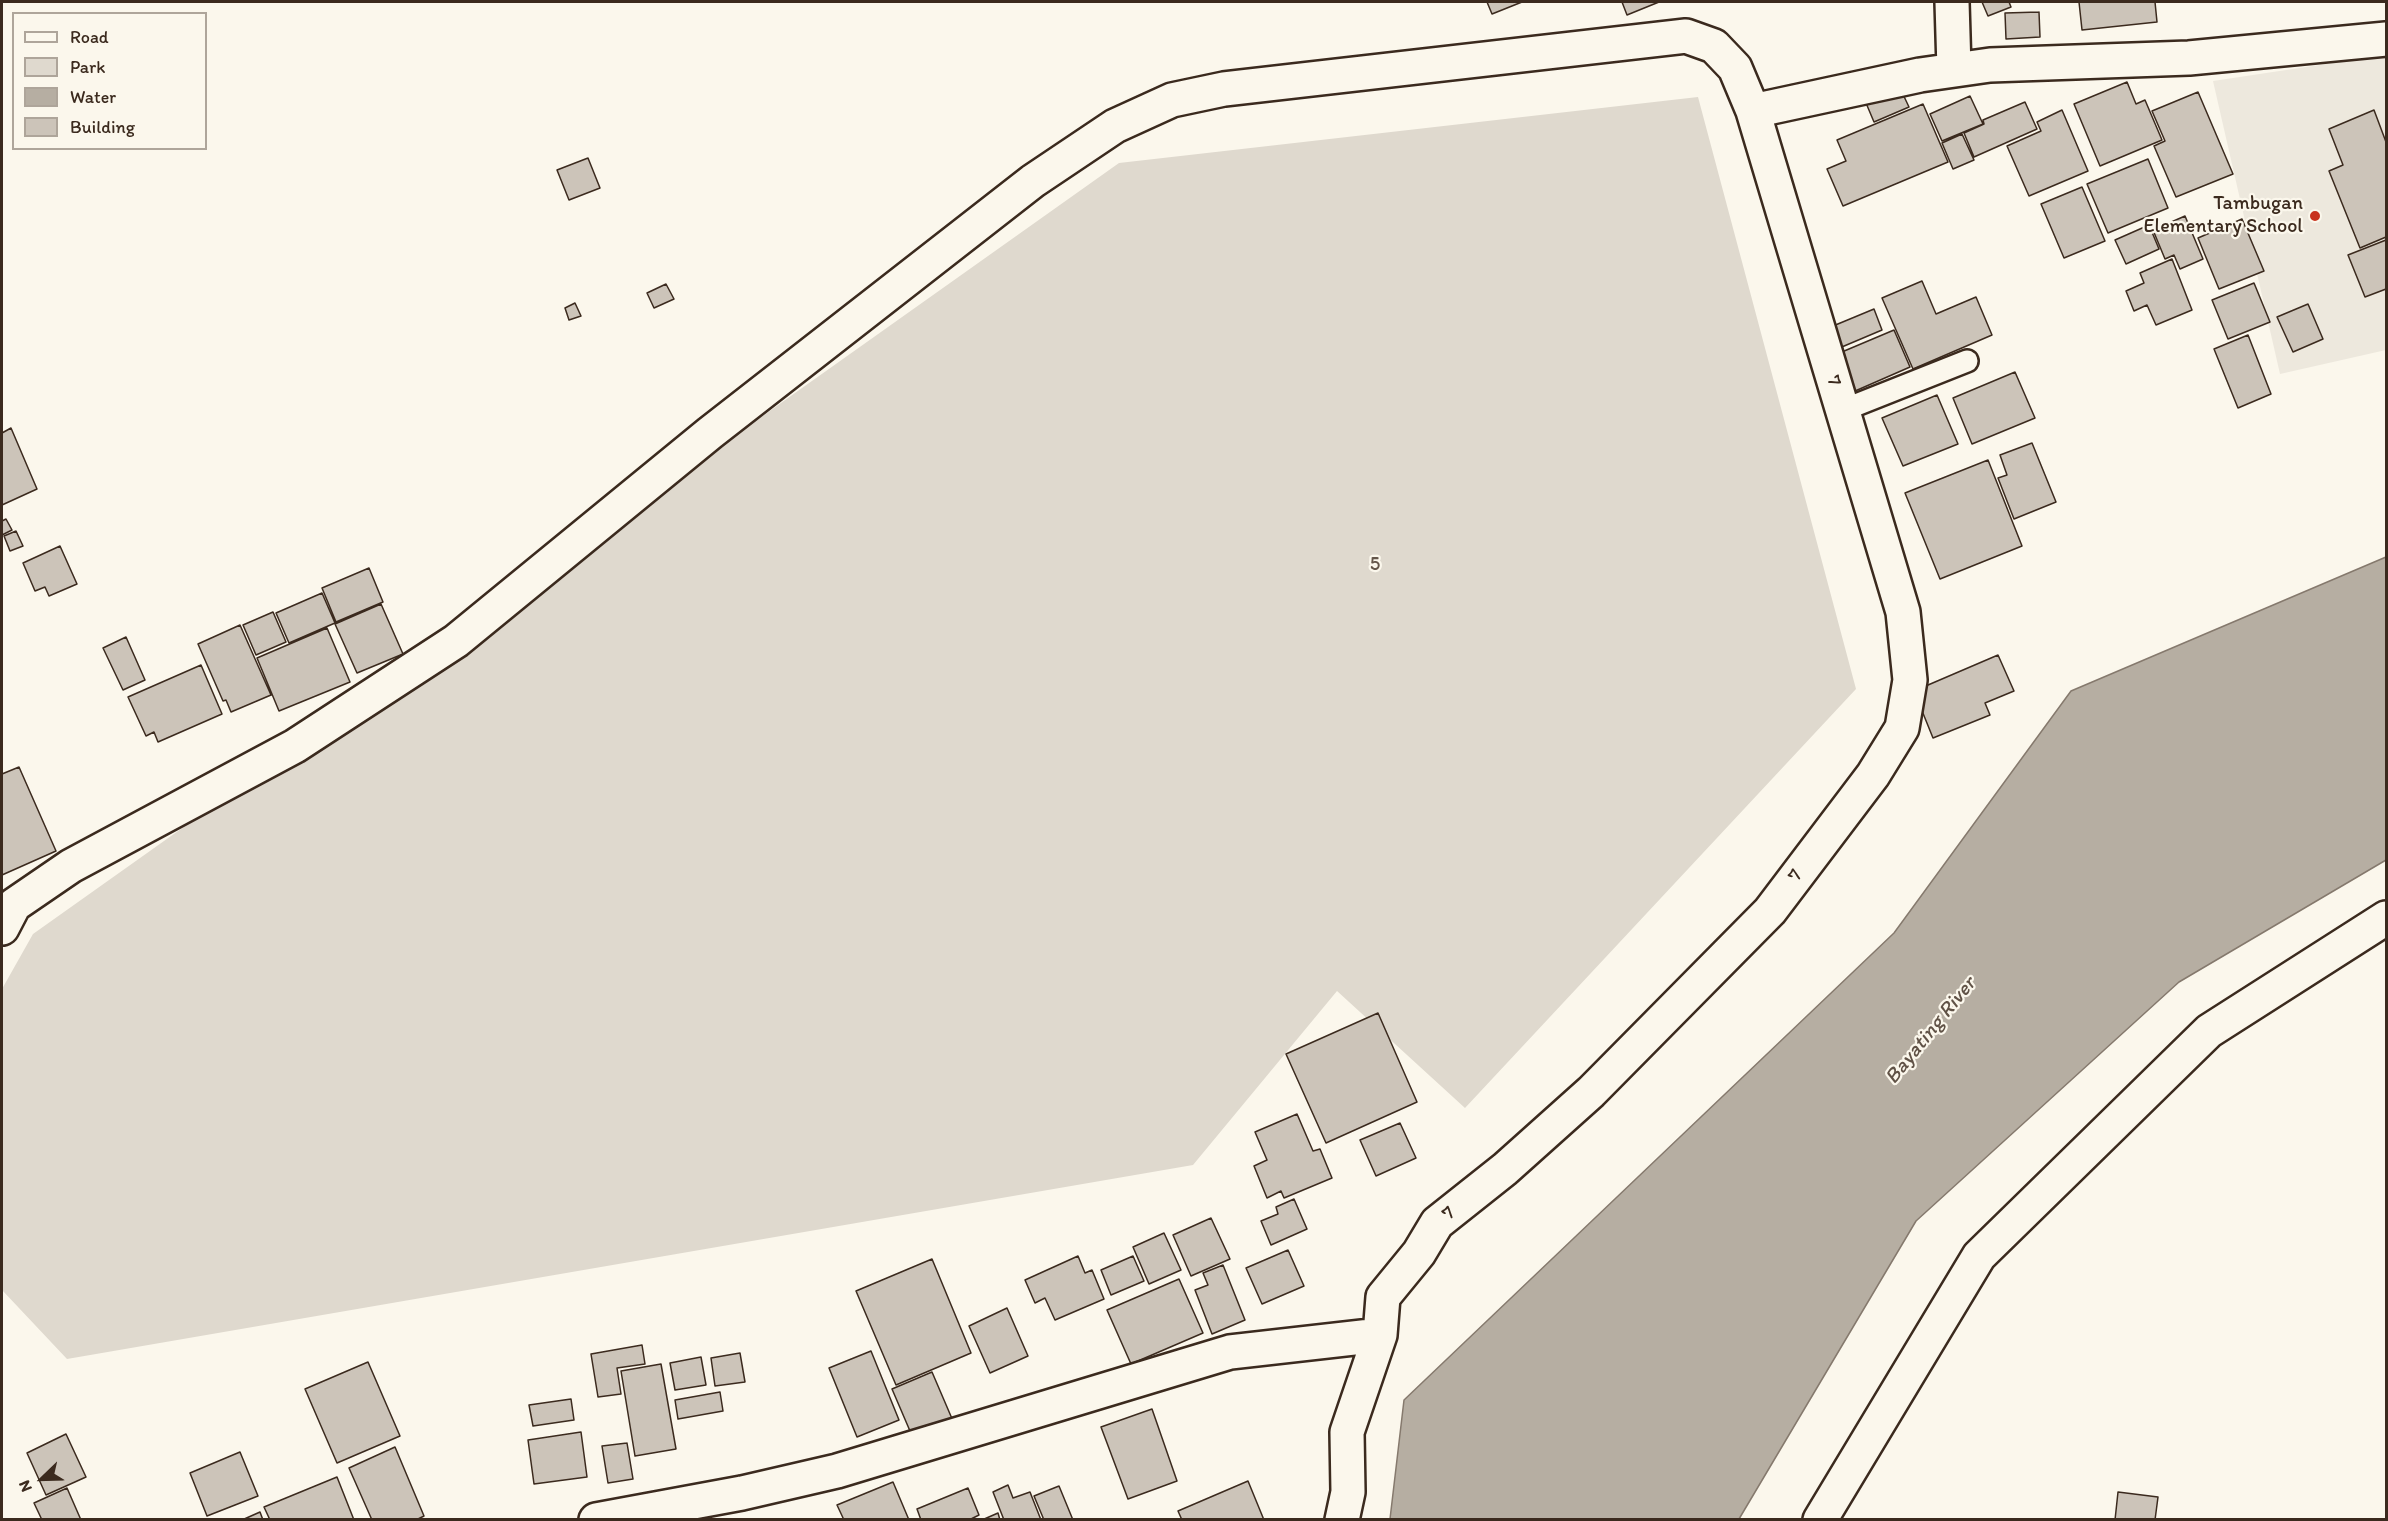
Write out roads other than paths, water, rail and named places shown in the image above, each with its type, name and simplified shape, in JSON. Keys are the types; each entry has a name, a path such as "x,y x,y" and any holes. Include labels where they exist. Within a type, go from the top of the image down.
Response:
{"street":[{"path":"1952,2 1954,69"},
{"name":"7","path":"6,910 71,866 295,746 430,658 710,433 1033,182 1115,126 1172,100 1224,88 1686,36 1714,46 1735,68 1753,111 1903,612 1910,680 1902,728 1873,775 1770,911 1591,1092 1505,1169 1437,1223 1419,1253 1383,1297 1380,1335 1347,1432 1348,1492 1342,1520"},
{"path":"1753,111 1954,69 1990,65 2189,58 2386,39"},
{"path":"1820,1520 1979,1256 2209,1031 2386,918"},
{"path":"596,1520 742,1493 837,1471 1230,1352 1380,1335"}],"lane":[{"path":"1841,411 1967,361"}],"water":[{"name":"Bayating River","path":"2386,557 2386,860 2179,982 1916,1221 1739,1519 1390,1519 1404,1400 1894,933 2071,691"}],"place":[{"name":"Tambugan Elementary School","path":"2315,216"}],"park label":[{"name":"5","path":"1375,565"}]}
